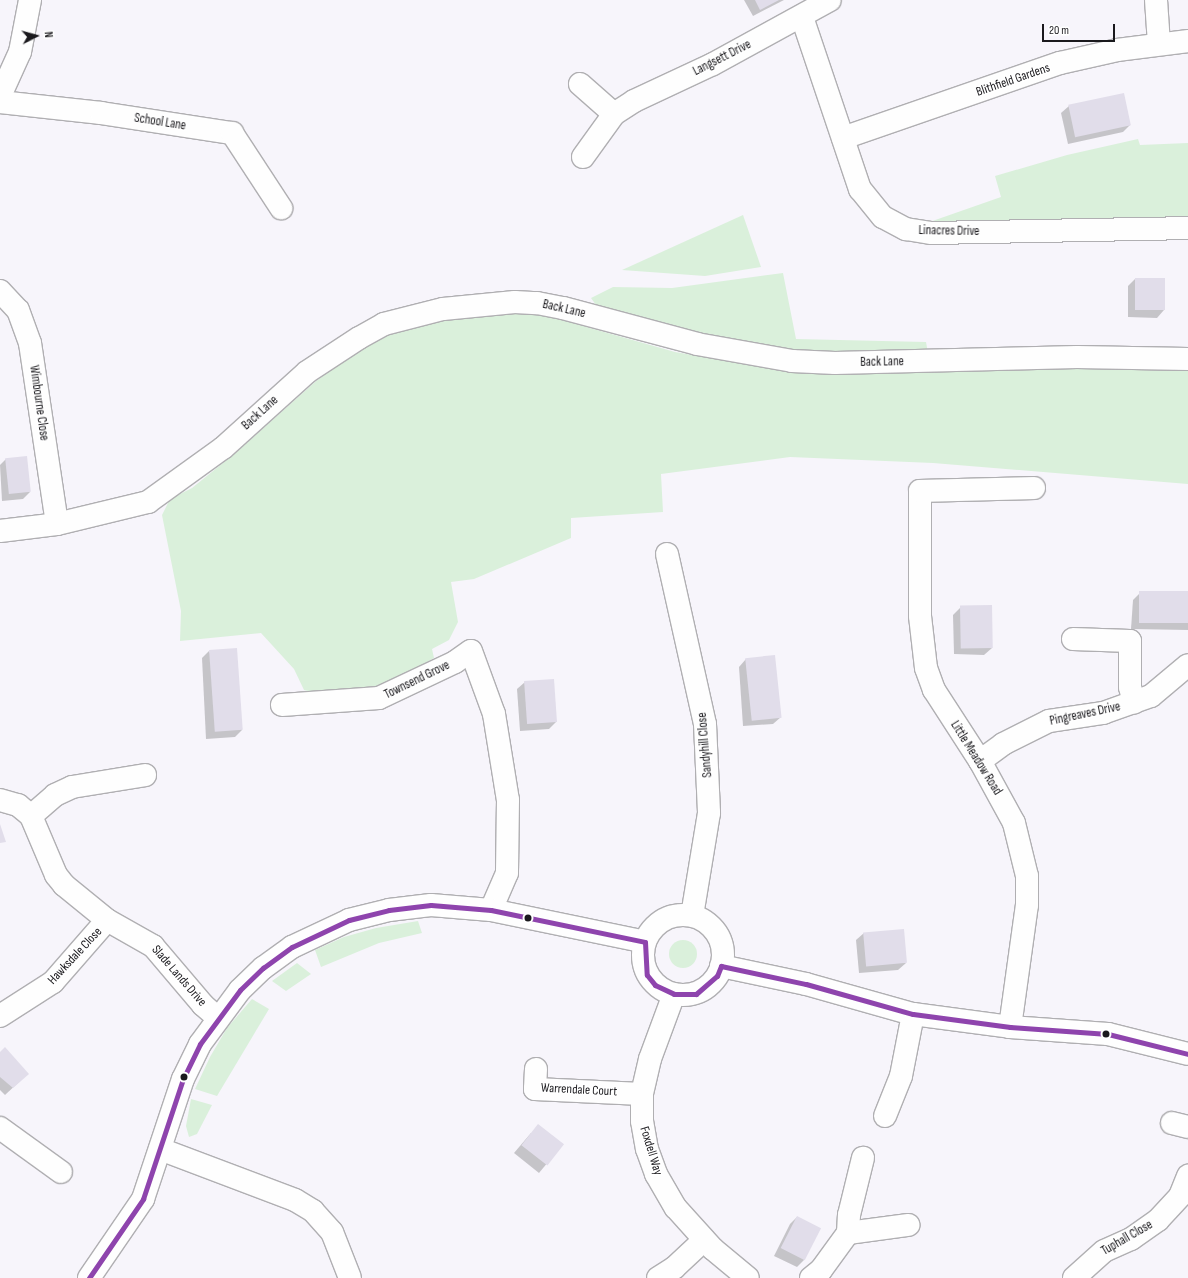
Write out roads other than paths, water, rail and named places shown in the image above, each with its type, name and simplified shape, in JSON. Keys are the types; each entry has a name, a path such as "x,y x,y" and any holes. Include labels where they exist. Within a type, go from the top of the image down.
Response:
{"street":[{"path":"0,96 20,52 30,0"},
{"name":"Langsett Drive","path":"583,157 614,114 634,101 712,64 802,17 830,0"},
{"path":"1156,0 1159,44"},
{"name":"Linacres Drive","path":"802,17 860,189 870,204 883,217 906,229 932,233 1188,228"},
{"name":"Blithfield Gardens","path":"843,138 1060,63 1118,50 1188,41"},
{"path":"580,84 614,114"},
{"name":"School Lane","path":"0,102 128,117 232,133 281,208"},
{"name":"Wimbourne Close","path":"0,290 9,297 18,310 30,343 57,524"},
{"name":"Back Lane","path":"0,531 57,524 148,502 223,448 307,372 384,324 443,309 508,303 537,303 563,308 697,344 792,361 835,363 1077,357 1188,359"},
{"name":"Little Meadow Road","path":"1010,1027 1027,905 1027,876 1014,823 980,761 940,701 926,668 920,616 920,491 1034,488"},
{"name":"Sandyhill Close","path":"667,554 705,724 709,814 692,916"},
{"path":"1073,639 1130,641 1130,687 1134,704"},
{"name":"Townsend Grove","path":"282,705 379,698 455,662 471,651 494,714 508,800 506,873 491,910"},
{"name":"Pingreaves Drive","path":"980,761 1004,744 1049,722 1103,713 1134,704 1151,696 1188,665"},
{"path":"0,800 18,805 31,816 55,795 72,787 145,775"},
{"name":"Slade Lands Drive","path":"31,816 56,875 76,896 107,920 153,946 203,1005 217,1017"},
{"path":"88,1276 110,1250 143,1199 187,1070 217,1017 240,990 282,954 323,931 349,920 414,906 491,910 646,942"},
{"path":"692,916 707,923 718,935 724,956 717,976 704,989 696,994 674,994 655,985 647,975 644,958 646,942 650,931 665,918 692,916"},
{"name":"Hawksdale Close","path":"0,1016 53,982 107,920"},
{"path":"721,966 806,984 913,1014 1010,1027 1108,1034 1188,1054"},
{"name":"Foxdell Way","path":"674,994 650,1059 642,1094 644,1135 656,1174 676,1208 725,1262 748,1278"},
{"path":"885,1116 901,1076 913,1014"},
{"name":"Warrendale Court","path":"536,1069 534,1089 642,1094"},
{"path":"0,1128 61,1172"},
{"path":"160,1149 295,1200 313,1211 332,1232 350,1278"},
{"path":"811,1278 848,1233 854,1195 863,1158"},
{"name":"Tuphall Close","path":"1074,1278 1104,1251 1131,1239 1158,1220 1180,1196 1188,1176"},
{"path":"848,1233 908,1226"},
{"path":"658,1278 674,1268 704,1240"}]}
